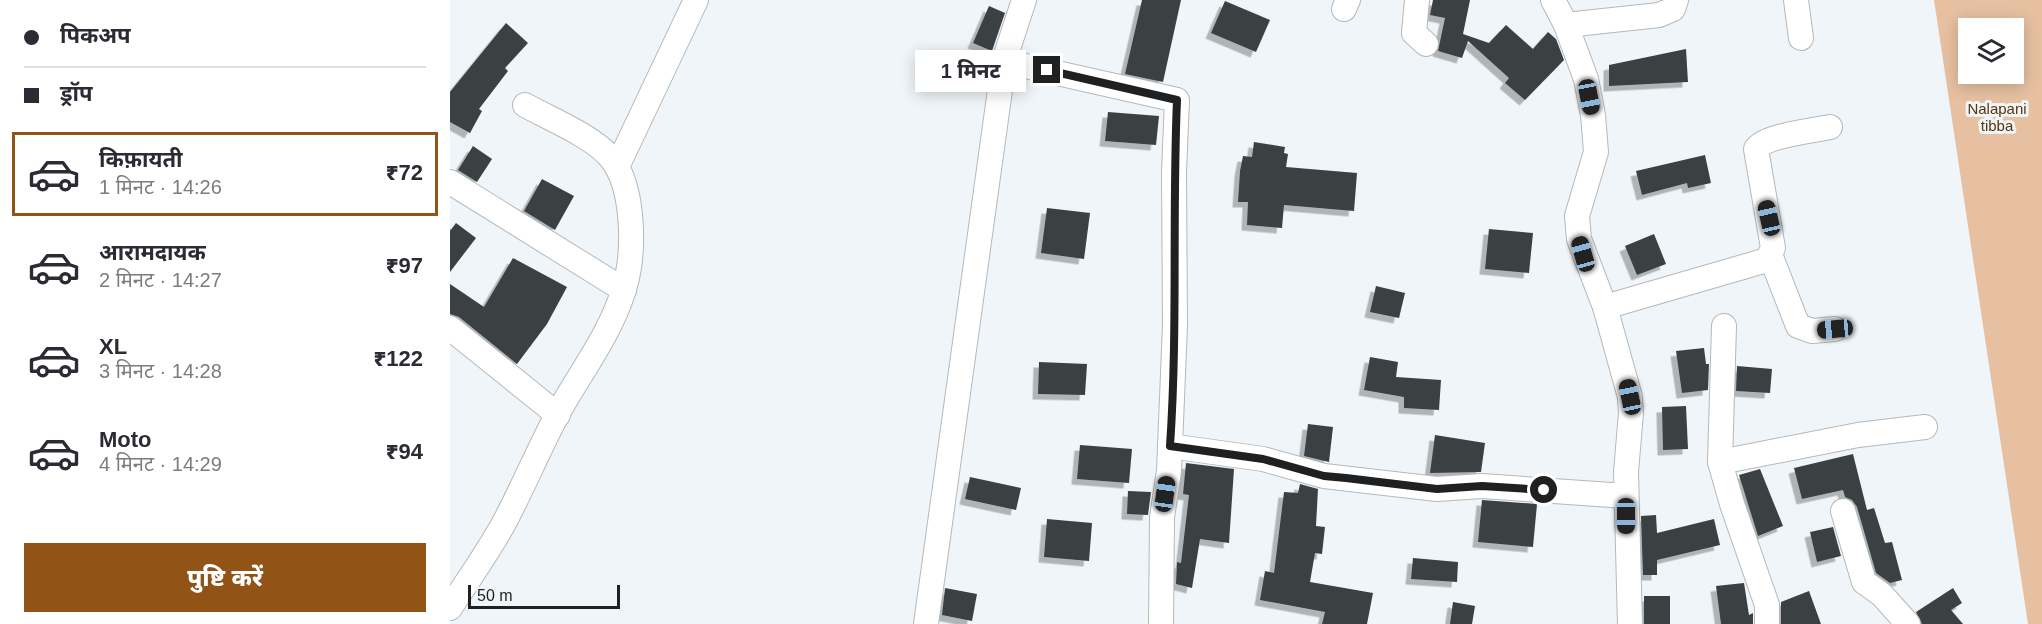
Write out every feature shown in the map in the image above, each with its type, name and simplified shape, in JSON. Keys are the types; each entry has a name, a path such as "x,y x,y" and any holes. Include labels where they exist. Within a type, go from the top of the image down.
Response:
{"street":[{"path":"617,167 696,0"},
{"path":"926,624 1004,61 1024,0"},
{"path":"1417,0 1414,33 1426,44"},
{"path":"1553,0 1566,25 1586,78 1596,140 1593,163 1577,216 1577,229 1583,254 1605,307 1630,397 1626,496 1630,624"},
{"path":"1566,25 1659,15 1673,9 1676,0"},
{"path":"1796,0 1801,38"},
{"path":"1004,61 1177,100 1174,172 1176,304 1170,446 1162,518 1161,624"},
{"path":"450,608 457,580 503,525 558,415 604,334 624,290 630,260 626,193 617,167 601,149 525,105"},
{"path":"1830,127 1760,143 1756,150 1769,218 1773,248 1771,257 1798,326 1812,331 1835,329"},
{"path":"450,182 624,290"},
{"path":"1605,307 1762,262 1771,257"},
{"path":"1724,326 1720,462 1767,605 1767,624"},
{"path":"453,336 558,415"},
{"path":"1720,462 1858,435 1925,427"},
{"path":"1170,446 1263,459 1324,476 1437,489 1482,486 1626,496"},
{"path":"1843,512 1864,582 1882,595 1908,624"}],"green space":[{"name":"Nalapani tibba","path":"1934,0 2042,0 2042,624 2028,624"}],"building":[{"path":"1142,0 1181,0 1163,82 1125,74"},
{"path":"1433,0 1470,0 1463,34 1489,43 1506,25 1533,49 1548,32 1556,39 1564,60 1525,100 1505,83 1509,78 1468,41 1462,58 1438,51 1445,18 1430,15"},
{"path":"1225,1 1270,20 1256,52 1211,33"},
{"path":"989,6 1005,13 992,51 973,43"},
{"path":"506,23 528,43 505,68 508,71 479,109 482,111 470,133 450,122 450,92"},
{"path":"1686,49 1688,82 1609,86 1609,65"},
{"path":"1108,112 1159,116 1156,145 1105,141"},
{"path":"1254,142 1285,147 1284,153 1288,154 1286,167 1357,173 1354,211 1284,205 1282,228 1247,225 1248,202 1238,202 1240,171 1243,156 1252,157"},
{"path":"473,146 492,159 477,182 458,170"},
{"path":"1705,155 1711,183 1688,188 1687,183 1642,195 1636,171"},
{"path":"542,179 574,196 555,230 524,211"},
{"path":"1047,208 1090,213 1084,259 1041,253"},
{"path":"456,223 476,238 450,272 450,231"},
{"path":"1489,229 1533,233 1529,273 1485,269"},
{"path":"1654,234 1666,264 1637,275 1625,246"},
{"path":"513,258 567,287 547,324 517,364 459,317 450,314 450,284 484,307"},
{"path":"1376,286 1405,293 1399,318 1370,312"},
{"path":"1704,348 1706,364 1709,364 1708,390 1682,393 1676,351"},
{"path":"1370,357 1398,362 1396,377 1441,380 1439,410 1404,408 1404,397 1364,390"},
{"path":"1039,362 1087,364 1085,395 1038,394"},
{"path":"1737,366 1772,369 1770,393 1736,391"},
{"path":"1686,406 1688,449 1663,450 1662,407"},
{"path":"1308,424 1333,427 1329,462 1304,456"},
{"path":"1435,435 1485,443 1481,472 1430,473"},
{"path":"1080,445 1132,449 1129,483 1077,479"},
{"path":"1853,454 1867,510 1874,508 1885,543 1892,542 1902,580 1890,583 1876,573 1857,507 1852,500 1845,497 1843,490 1802,499 1794,468"},
{"path":"1186,463 1234,469 1229,543 1200,539 1192,588 1176,584 1177,562 1181,563 1189,495 1183,494"},
{"path":"1760,469 1783,526 1758,536 1739,475"},
{"path":"970,477 1021,488 1016,510 965,499"},
{"path":"1300,484 1318,489 1316,526 1325,527 1322,554 1315,553 1310,582 1373,593 1367,624 1322,624 1325,612 1260,600 1265,571 1274,573 1284,492 1298,493"},
{"path":"1128,491 1151,492 1148,515 1127,514"},
{"path":"1482,500 1537,504 1533,547 1478,542"},
{"path":"1656,515 1657,533 1714,519 1720,545 1657,560 1657,575 1643,575 1641,516"},
{"path":"1047,519 1092,523 1089,561 1044,557"},
{"path":"1833,527 1841,556 1817,562 1810,532"},
{"path":"1413,558 1458,562 1457,582 1411,579"},
{"path":"1744,583 1749,615 1753,613 1753,624 1721,624 1716,586"},
{"path":"945,588 977,594 972,621 942,615"},
{"path":"1953,588 1962,603 1951,610 1963,624 1922,624 1916,612"},
{"path":"1809,591 1821,624 1781,624 1781,602"},
{"path":"1644,596 1670,596 1670,624 1644,624"},
{"path":"1453,602 1475,606 1472,624 1450,624"}],"route":[{"path":"1047,70 1177,100 1174,219 1177,262 1170,446 1263,459 1324,476 1437,489 1482,486 1544,490"}]}
